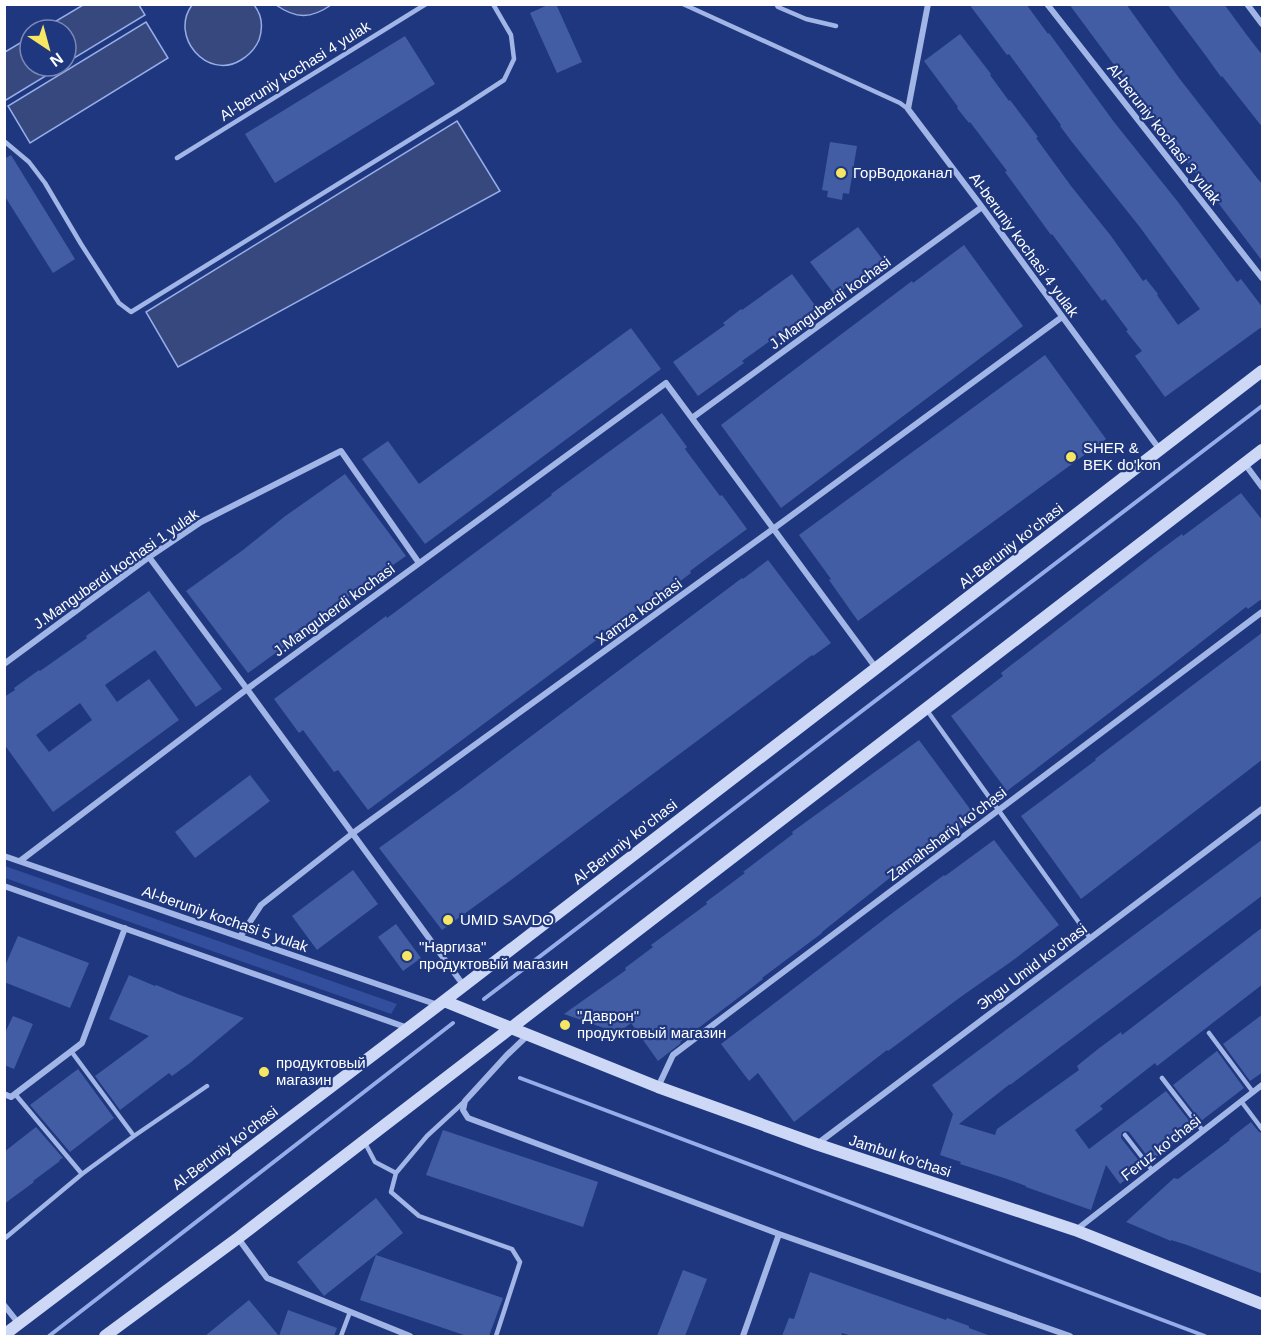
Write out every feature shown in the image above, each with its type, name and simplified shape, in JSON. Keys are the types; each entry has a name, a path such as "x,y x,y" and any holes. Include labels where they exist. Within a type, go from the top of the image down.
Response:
{"main road":[{"name":"Al-Beruniy ko’chasi","path":"4,1335 464,986 1263,371"},
{"path":"105,1336 238,1238 1263,450"},
{"name":"Jambul ko'chasi","path":"441,1003 658,1087 816,1144 1075,1230 1263,1304"}],"street":[{"path":"908,109 928,4"},
{"name":"Al-beruniy kochasi 3 yulak","path":"1047,4 1263,278"},
{"path":"1247,4 1263,24"},
{"name":"Al-beruniy kochasi 4 yulak","path":"908,109 1160,450"},
{"name":"J.Manguberdi kochasi","path":"20,861 247,689 666,383 692,418 982,207"},
{"name":"Xamza kochasi","path":"240,937 261,905 353,833 1062,317"},
{"path":"692,418 876,668"},
{"name":"J.Manguberdi kochasi 1 yulak","path":"4,664 149,557 201,522 341,450 419,563"},
{"path":"1245,464 1263,487"},
{"path":"149,557 464,986"},
{"name":"Zamahshariy ko'chasi","path":"658,1087 673,1055 1263,612"},
{"name":"Эhgu Umid ko’chasi","path":"816,1144 1263,809"},
{"name":"Al-beruniy kochasi 5 yulak","path":"4,856 441,1003"},
{"path":"4,886 408,1028"},
{"path":"4,1094 12,1097 82,1043 124,928"},
{"path":"528,1035 465,1101 463,1110 468,1118 779,1234 1070,1336"},
{"name":"Feruz ko'chasi","path":"1075,1230 1263,1084"},
{"path":"743,1336 779,1234"},
{"path":"238,1238 267,1278 410,1336"},
{"path":"4,1305 19,1324"}],"lane":[{"name":"Al-beruniy kochasi 4 yulak","path":"177,158 426,4"},
{"path":"4,141 29,162 45,183 119,303 131,312 504,80 514,59 511,35 493,4"},
{"name":"Al-beruniy kochasi 4 yulak","path":"683,4 900,103 908,109"},
{"path":"776,4 806,19 836,26"},
{"path":"926,709 1090,938"},
{"path":"1209,1033 1253,1092"},
{"path":"71,1051 134,1136"},
{"path":"1162,1078 1203,1131"},
{"path":"4,1239 82,1174 207,1086"},
{"path":"15,1094 82,1174"},
{"path":"465,1101 427,1136 396,1173 392,1192 419,1216 512,1249 520,1262 496,1336"},
{"path":"1241,1101 1263,1129"},
{"path":"1125,1135 1152,1170"},
{"path":"363,1141 375,1162 396,1173"},
{"path":"341,1336 350,1312"}],"shaded area":[{"path":"83,5 139,5 145,15 78,56 78,18 61,18"},
{"path":"192,5 254,5 259,13 261,31 252,52 228,65 216,65 204,60 188,42 185,30 186,17"},
{"path":"276,5 331,5 317,13 304,16 290,13"},
{"path":"146,22 168,58 30,143 8,106 54,78 78,78 78,63"},
{"path":"18,44 18,78 42,78 6,100 4,98 5,52"},
{"path":"457,121 500,191 178,367 146,312"},
{"path":"5,866 397,1004 391,1014 5,878"}],"building":[{"path":"550,4 556,4 582,62 557,73 530,13"},
{"path":"969,4 1026,4 1237,282 1241,279 1263,308 1263,326 1165,397 1135,356 1142,351 1126,331 1128,330 1105,299 1102,301 1051,235 1005,172 1007,171 957,108 924,61 960,34 1143,281 1146,279 1158,294 1178,325 1200,309"},
{"path":"1069,4 1126,4 1179,78 1263,185 1263,262 1136,98"},
{"path":"1167,4 1224,4 1263,56 1263,128 1221,77"},
{"path":"405,36 435,84 275,183 245,134"},
{"path":"830,142 857,146 849,194 843,193 842,200 827,197 828,191 822,190"},
{"path":"11,155 75,259 53,273 4,195 4,159"},
{"path":"858,227 883,260 835,295 810,262"},
{"path":"964,245 1023,326 781,508 721,425 912,281 913,283"},
{"path":"792,274 817,308 742,361 744,363 698,396 673,362 725,325 723,323 741,309"},
{"path":"631,328 661,369 425,544 362,459 388,441 419,484"},
{"path":"1045,355 1106,439 858,621 799,535"},
{"path":"662,413 687,447 685,449 747,529 647,606 646,604 591,644 368,810 338,770 334,772 303,730 299,733 274,699 386,616 387,618"},
{"path":"345,474 406,556 248,673 186,591"},
{"path":"1241,493 1263,521 1263,598 1248,609 1246,607 1007,791 951,716 1003,676 1001,673 1159,551"},
{"path":"768,560 831,643 442,930 379,848"},
{"path":"149,591 222,689 196,707 155,650 105,685 117,702 149,679 179,720 53,812 4,744 4,697 87,638 86,636","holes":["80,703 92,720 49,752 36,735"]},
{"path":"1263,632 1263,759 1081,899 1021,816"},
{"path":"919,740 976,817 954,834 901,869 658,1061 631,1023 618,1033 564,1014 626,970 625,968 653,947 651,945 707,904 706,902 793,834 792,832"},
{"path":"250,775 270,801 195,858 175,832"},
{"path":"1263,839 1263,895 959,1124 995,1135 997,1129 1079,1070 1077,1066 1098,1049 1121,1032 1122,1035 1263,927 1263,984 1157,1066 1155,1063 1100,1106 1103,1109 1075,1130 1089,1149 1166,1091 1194,1127 1151,1161 1129,1132 1122,1132 1121,1138 1143,1166 1120,1184 1106,1165 1091,1210 940,1155 953,1114 932,1085"},
{"path":"994,840 1059,925 887,1050 794,1122 758,1073 749,1081 721,1044 895,911"},
{"path":"353,870 378,904 317,950 292,916"},
{"path":"396,924 421,958 403,971 378,937"},
{"path":"18,936 89,963 70,1008 4,982 4,968"},
{"path":"129,975 244,1018 190,1063 172,1076 169,1073 120,1110 95,1076 149,1036 109,1019"},
{"path":"1263,1014 1263,1072 1250,1081 1223,1044"},
{"path":"13,1016 33,1024 14,1069 4,1065 4,1035"},
{"path":"1217,1051 1244,1088 1201,1121 1173,1085"},
{"path":"78,1069 114,1118 70,1152 30,1105"},
{"path":"1251,1122 1259,1132 1263,1133 1263,1274 1126,1222 1174,1178 1178,1179"},
{"path":"36,1127 63,1158 4,1204 4,1152"},
{"path":"443,1130 598,1182 583,1227 426,1175"},
{"path":"376,1198 403,1233 324,1296 297,1262"},
{"path":"376,1255 503,1298 489,1336 467,1336 360,1300"},
{"path":"683,1270 707,1279 685,1336 657,1336"},
{"path":"810,1272 946,1320 947,1318 988,1336 852,1336 842,1333 841,1336 782,1336 789,1318 794,1319"},
{"path":"249,1300 279,1336 205,1336"},
{"path":"288,1310 337,1328 334,1336 279,1336"}],"waterway":[{"path":"484,999 1262,406"},
{"path":"49,1336 453,1023"},
{"path":"520,1078 1205,1336"}],"place":[{"name":"ГорВодоканал","path":"841,173"},
{"name":"SHER & BEK do'kon","path":"1071,457"},
{"name":"UMID SAVDO","path":"448,920"},
{"name":"\"Наргиза\" продуктовый магазин","path":"407,956"},
{"name":"\"Даврон\" продуктовый магазин","path":"565,1025"},
{"name":"продуктовый магазин","path":"264,1072"}]}
